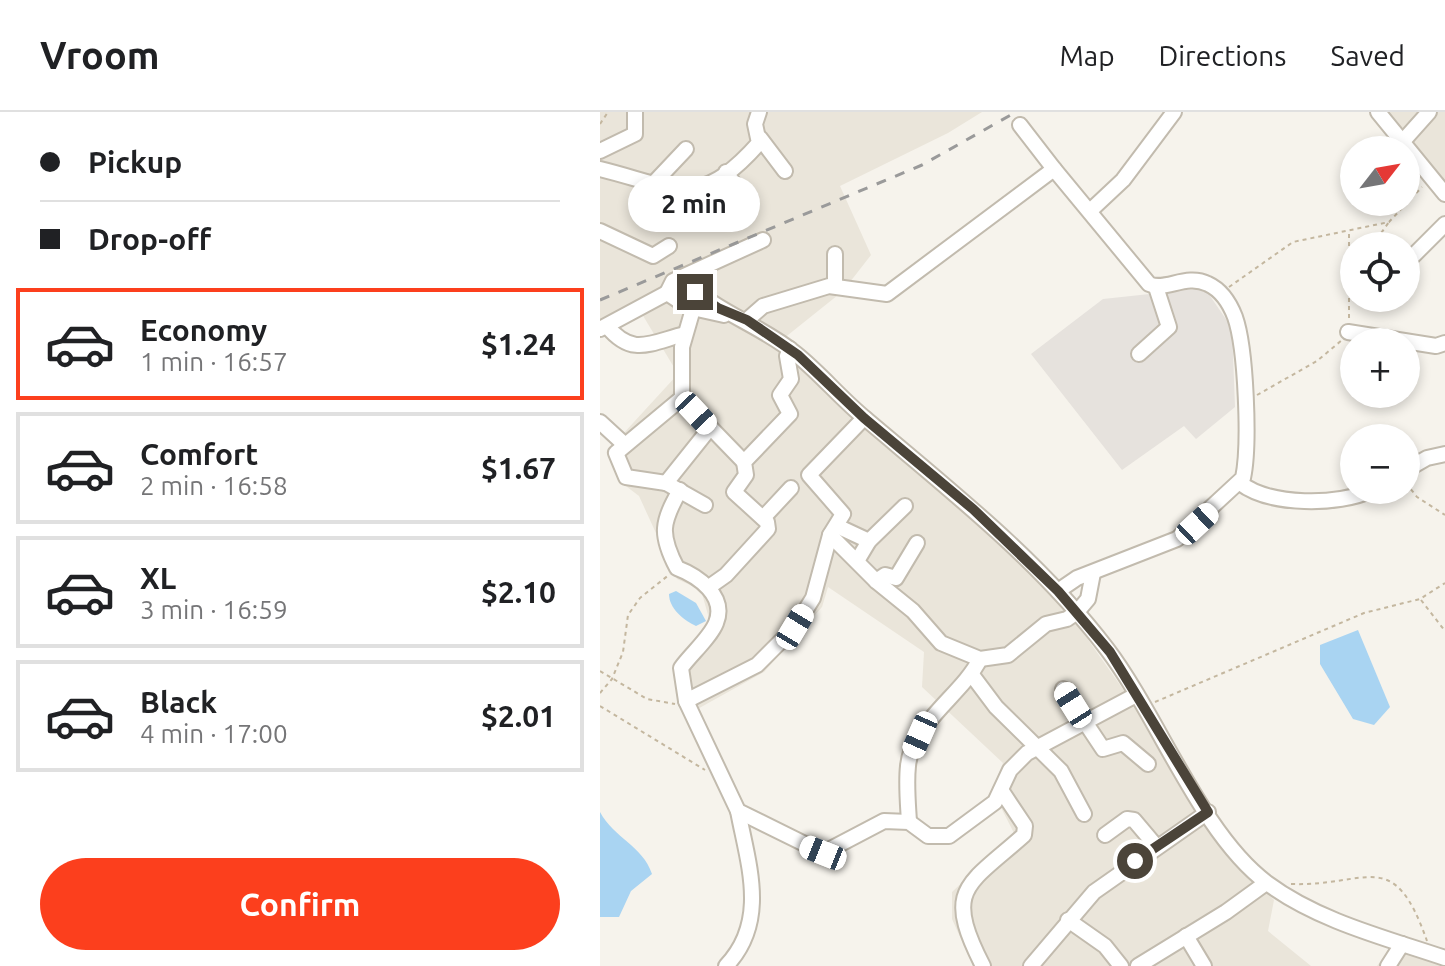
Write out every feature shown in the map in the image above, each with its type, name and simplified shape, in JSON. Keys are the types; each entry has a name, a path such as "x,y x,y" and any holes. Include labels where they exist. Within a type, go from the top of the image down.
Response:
{"street":[{"path":"600,151 635,134 635,112"},
{"path":"1091,210 1123,180 1174,112"},
{"path":"1378,112 1400,136"},
{"path":"1408,136 1429,112"},
{"path":"752,114 760,138 785,171"},
{"path":"1020,125 1091,210 1140,277 1156,287 1169,327 1139,354"},
{"path":"600,169 629,174 652,185 688,191 706,186 726,172 754,148 760,138"},
{"path":"652,185 686,149"},
{"path":"1420,162 1445,194"},
{"path":"747,320 763,306 835,285 877,295 887,294 1054,169"},
{"path":"726,172 738,190"},
{"path":"1420,249 1445,224"},
{"path":"600,231 653,256 669,246"},
{"path":"685,334 632,345 621,343 603,327 667,293 669,285 682,277 763,240"},
{"path":"835,254 835,285"},
{"path":"682,277 701,297 747,320 790,349 864,418 956,493 1058,591 1110,652 1208,812 1229,843 1266,883 1327,916 1438,955"},
{"path":"1058,591 1093,573 1177,539 1240,483 1245,470 1245,402 1237,325 1221,293 1193,279 1156,287"},
{"path":"667,293 693,309 722,316 727,312"},
{"path":"693,309 685,334 682,398 744,462 746,475 734,492 763,518 768,529 726,575 709,587"},
{"path":"1420,343 1436,346 1445,343"},
{"path":"744,462 790,414 780,395 791,379 787,356 790,349"},
{"path":"682,398 616,453 626,477 673,486 705,505"},
{"path":"686,701 757,665 795,627 813,598 834,531 843,514 809,475 864,418"},
{"path":"600,422 624,444"},
{"path":"710,428 673,486 663,531 677,568 695,575 709,587 717,608 716,624 681,668 686,701 738,811 754,882 751,924 728,965"},
{"path":"1420,462 1445,454"},
{"path":"1240,483 1259,494 1340,498"},
{"path":"763,518 791,488"},
{"path":"857,561 869,541 905,506"},
{"path":"834,531 869,541"},
{"path":"834,531 876,581 913,611 941,643 980,659 1008,655 1046,624 1067,619 1077,612 1088,599 1093,573"},
{"path":"876,581 885,575 896,578 917,543"},
{"path":"909,822 908,763 920,735 972,675 980,659"},
{"path":"972,675 996,707 1061,771 1084,814"},
{"path":"1063,689 1103,749 1123,743 1148,764"},
{"path":"738,811 823,853 884,821 909,822 928,836 949,836 995,802 1010,770 1039,747 1084,722 1140,701"},
{"path":"983,966 961,912 963,894 970,883 1024,835 1025,826 1001,790"},
{"path":"1031,966 1094,892 1208,812"},
{"path":"1105,835 1127,819 1134,820 1156,846"},
{"path":"1138,966 1226,912 1266,883"},
{"path":"1068,920 1105,946 1121,966"},
{"path":"1186,936 1204,966"},
{"path":"1388,966 1402,944"}],"path":[{"path":"600,124 608,112"},
{"path":"1382,232 1431,177"},
{"path":"1353,232 1389,222"},
{"path":"1221,293 1293,242 1317,235 1340,234"},
{"path":"1245,402 1317,361 1340,343"},
{"path":"1420,499 1445,515"},
{"path":"600,693 612,679 627,640 628,615 640,598 677,568"},
{"path":"1140,701 1364,613 1420,599 1445,583"},
{"path":"1420,599 1445,631"},
{"path":"600,671 647,699 677,705 686,701"},
{"path":"600,706 724,782"},
{"path":"1266,883 1328,884 1378,875 1393,881 1407,896 1438,955"}],"shaded area":[{"path":"600,112 982,112 948,133 840,186 871,255 843,291 778,343 1036,578 1067,610 1137,709 1207,821 1239,864 1274,900 1268,931 1311,966 973,966 952,919 952,892 1014,833 992,790 1003,763 922,687 924,652 828,587 822,607 764,672 685,716 674,667 710,622 701,590 677,579 639,496 618,480 611,447 678,374 642,314 600,334"},
{"path":"1387,112 1445,112 1445,182 1420,150 1420,136 1408,136"},
{"path":"1196,289 1208,293 1232,328 1235,407 1196,439 1184,426 1122,470 1031,354 1103,299"},
{"path":"1392,946 1445,966 1377,966"}],"water":[{"path":"676,591 696,603 706,621 696,626 678,613 671,604 669,594"},
{"path":"1358,630 1390,707 1374,725 1353,719 1320,664 1320,645"},
{"path":"600,812 642,856 652,874 631,891 619,917 600,917"}],"railway":[{"path":"600,300 922,165 1016,112"}],"route":[{"path":"695,292 718,308 747,320 798,355 864,418 973,509 1058,591 1110,652 1208,812 1135,861"}]}
